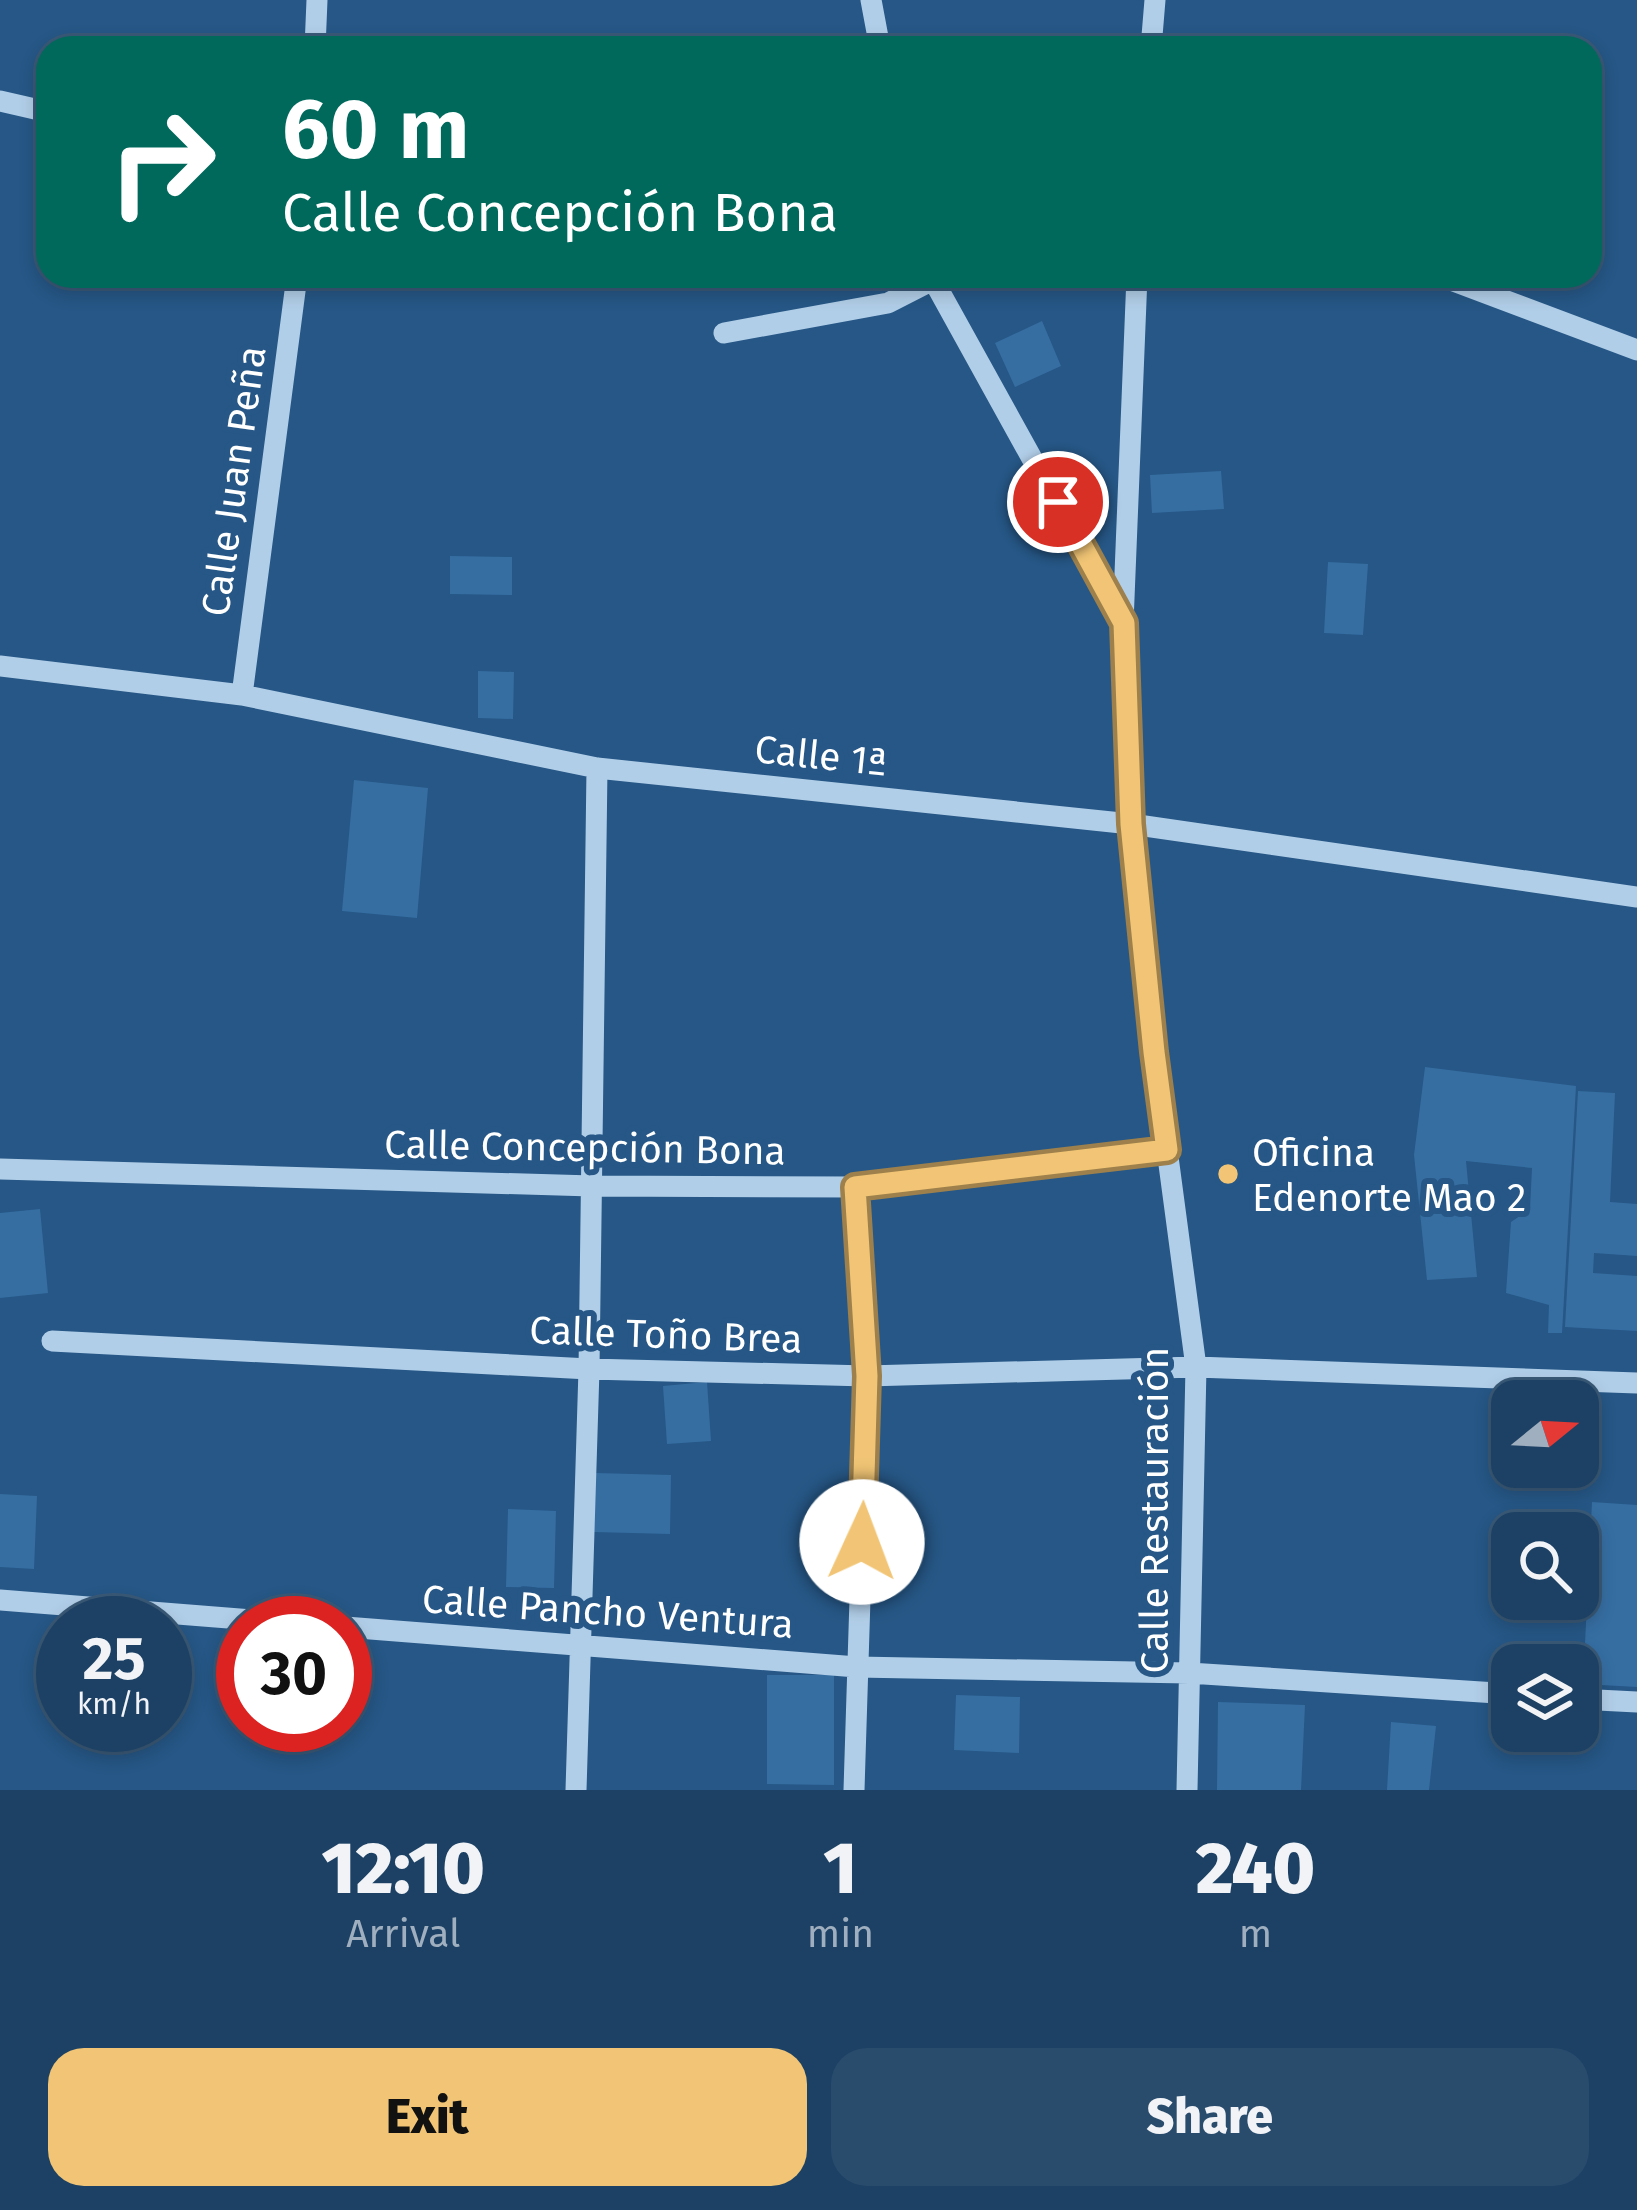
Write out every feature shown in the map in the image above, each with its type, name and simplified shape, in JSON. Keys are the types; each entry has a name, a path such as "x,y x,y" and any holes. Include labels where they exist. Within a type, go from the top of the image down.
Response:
{"street":[{"path":"316,36 317,0"},
{"path":"871,0 878,36"},
{"path":"1152,36 1154,0"},
{"path":"0,101 36,109"},
{"name":"Calle Juan Peña","path":"242,695 295,288"},
{"path":"724,333 888,303 914,288"},
{"name":"Calle Restauración","path":"938,288 1124,623 1131,824 1154,1052 1196,1367 1187,1790"},
{"path":"1124,623 1137,288"},
{"path":"1472,288 1637,350"},
{"name":"Calle 1ª","path":"0,666 242,695 597,768 1131,824 1637,897"},
{"path":"576,1790 589,1369 597,768"},
{"name":"Calle Concepción Bona","path":"0,1169 592,1186 855,1187 1167,1150"},
{"path":"854,1790 867,1376 855,1187"},
{"name":"Calle Toño Brea","path":"52,1341 589,1369 867,1376 1196,1367 1637,1383"},
{"path":"0,1600 216,1617"},
{"name":"Calle Pancho Ventura","path":"372,1629 857,1666 1189,1673 1491,1693"},
{"path":"1599,1700 1637,1702"}],"building":[{"path":"1042,321 1061,366 1015,387 995,343"},
{"path":"1221,471 1224,509 1152,513 1150,475"},
{"path":"450,556 512,557 512,595 450,594"},
{"path":"1328,562 1368,564 1363,635 1324,633"},
{"path":"478,671 514,672 513,719 478,718"},
{"path":"354,780 428,788 417,918 342,911"},
{"path":"1425,1067 1576,1086 1562,1333 1548,1333 1549,1305 1506,1293 1511,1222 1530,1209 1532,1168 1466,1161 1477,1277 1427,1280 1414,1155"},
{"path":"1578,1091 1615,1093 1610,1202 1637,1204 1637,1256 1594,1253 1593,1273 1637,1276 1637,1331 1565,1327"},
{"path":"40,1209 48,1293 0,1298 0,1213"},
{"path":"707,1382 711,1441 667,1444 663,1386"},
{"path":"595,1473 671,1475 670,1534 594,1532"},
{"path":"0,1494 37,1496 34,1569 0,1567"},
{"path":"1592,1502 1637,1505 1637,1687 1599,1685 1599,1644 1585,1644 1586,1620 1599,1620 1599,1512 1592,1512"},
{"path":"508,1509 556,1511 554,1588 506,1587"},
{"path":"767,1675 834,1675 834,1785 767,1784"},
{"path":"956,1695 1020,1697 1019,1753 954,1750"},
{"path":"1218,1702 1305,1705 1301,1790 1217,1790"},
{"path":"1391,1722 1436,1726 1429,1790 1387,1790"}],"place":[{"name":"Oficina Edenorte Mao 2","path":"1228,1174"}],"route":[{"path":"862,1542 867,1376 855,1187 1167,1150 1131,824 1124,623 1058,502"}]}
